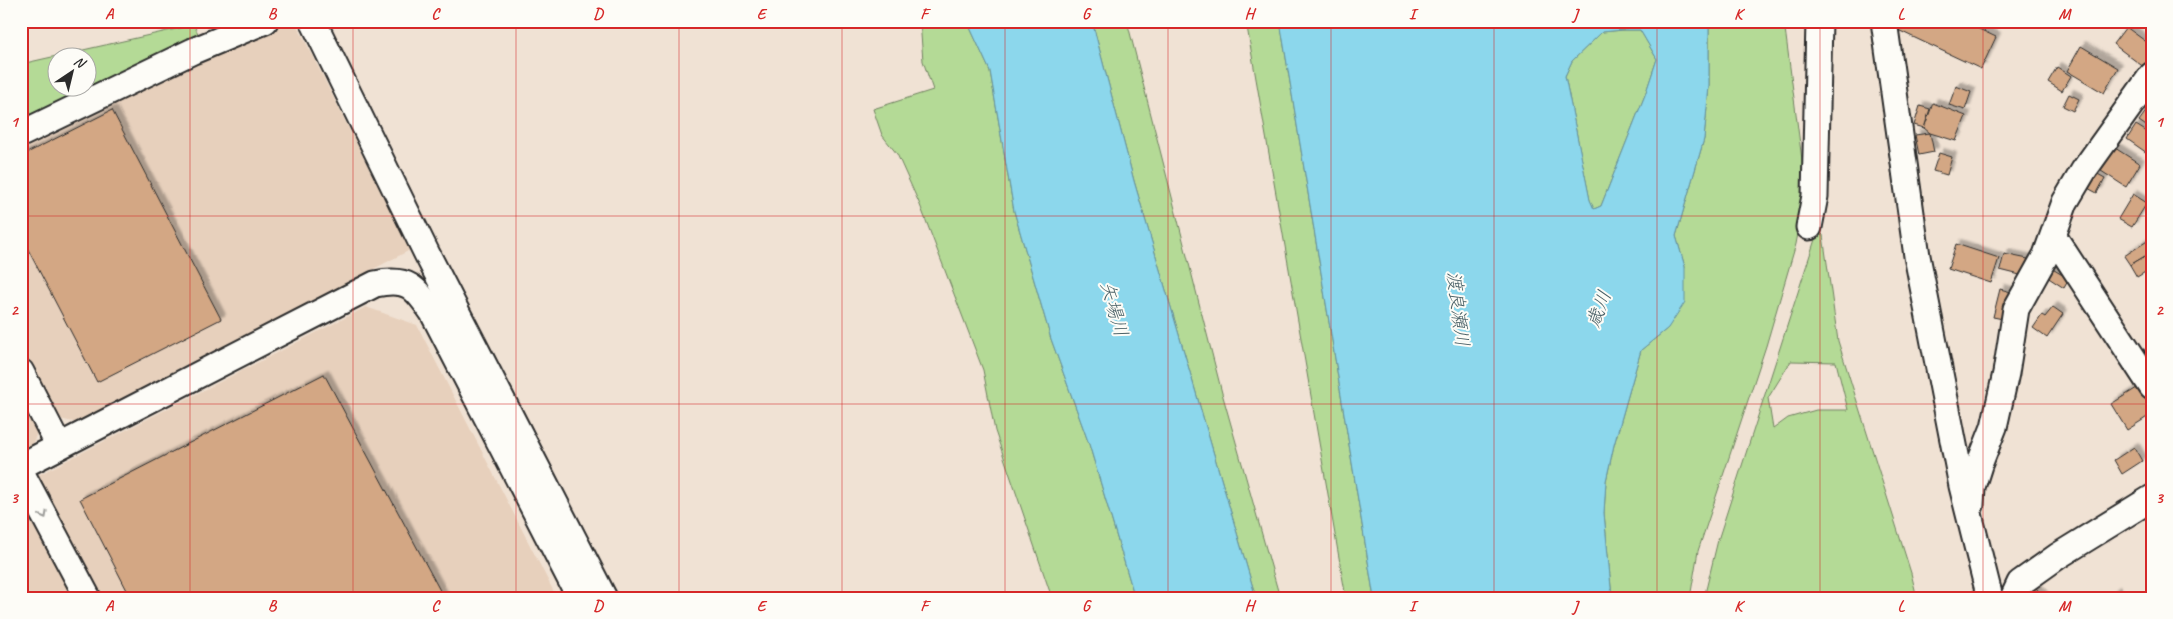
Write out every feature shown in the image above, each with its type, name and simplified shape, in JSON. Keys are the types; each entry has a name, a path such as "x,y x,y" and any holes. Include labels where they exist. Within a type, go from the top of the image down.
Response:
{"street":[{"path":"21,134 194,51 265,21"},
{"path":"313,21 427,254 604,598"},
{"path":"1810,227 1815,196 1819,21"},
{"path":"1884,21 1916,256 1970,523 1990,598"},
{"path":"1970,523 1972,487 1994,427 2006,373 2016,309 2046,255 2065,202 2079,178 2152,75"},
{"path":"2054,237 2152,387"},
{"path":"400,281 404,271 411,263 427,254"},
{"path":"21,466 375,284 400,281 413,289 433,313 580,598"},
{"path":"21,372 59,446"},
{"path":"21,472 88,598"},
{"path":"2013,598 2020,583 2058,556 2152,498"}],"shaded area":[{"path":"281,21 295,21 410,250 78,423 60,419 21,344 21,147 222,47"},
{"path":"366,307 417,325 557,598 21,598 21,484"},
{"path":"21,392 39,426 33,444 21,450"}],"green space":[{"path":"920,21 967,21 990,71 1014,211 1051,339 1089,444 1135,598 1052,598 995,431 983,370 920,205 897,154 882,135 873,109 933,90 923,61"},
{"path":"1092,21 1127,21 1222,393 1280,598 1256,598 1134,181"},
{"path":"1246,21 1280,21 1374,598 1346,598"},
{"path":"1709,21 1784,21 1806,191 1796,244 1766,346 1698,551 1690,598 1612,598 1604,513 1606,481 1614,445 1641,350 1668,328 1685,267 1676,236 1704,139 1709,86"},
{"path":"194,25 201,40 98,90 98,48 92,48"},
{"path":"1640,30 1657,59 1645,95 1601,206 1594,209 1590,201 1565,76 1572,61 1602,32"},
{"path":"48,58 48,98 82,98 21,128 21,64"},
{"path":"1818,230 1823,235 1838,341 1911,573 1917,598 1704,598 1718,540","holes":["1791,361 1836,362 1848,410 1816,410 1788,418 1773,429 1768,398"]}],"water":[{"name":"矢場川","path":"967,21 1092,21 1134,181 1256,598 1135,598 1089,444 1051,339 1014,211 990,71"},
{"path":"1280,21 1709,21 1709,86 1704,139 1676,236 1685,267 1685,302 1668,328 1641,350 1614,445 1606,481 1604,513 1612,598 1374,598","holes":["1640,30 1657,59 1645,95 1601,206 1594,209 1590,200 1565,76 1572,61 1602,32"]}],"building":[{"path":"1902,21 1962,21 1996,37 1981,69 1898,30"},
{"path":"2126,27 2152,46 2152,59 2145,68 2113,44"},
{"path":"2081,46 2118,68 2104,93 2067,71"},
{"path":"2057,67 2071,76 2062,91 2048,82"},
{"path":"1956,86 1971,92 1965,110 1949,105"},
{"path":"2069,94 2079,99 2073,111 2063,106"},
{"path":"1933,103 1966,116 1956,141 1930,133 1924,128"},
{"path":"2152,103 2152,130 2139,121"},
{"path":"1920,106 1930,109 1924,128 1914,125"},
{"path":"112,110 221,319 97,382 21,236 21,156"},
{"path":"2136,125 2152,135 2152,145 2147,153 2127,139"},
{"path":"1930,133 1934,152 1919,155 1915,135"},
{"path":"2112,146 2140,164 2126,187 2098,169"},
{"path":"1939,153 1952,157 1947,175 1933,171"},
{"path":"2092,171 2105,178 2097,193 2084,186"},
{"path":"2133,194 2147,203 2132,227 2118,219"},
{"path":"2152,238 2152,252 2130,265 2124,256"},
{"path":"1956,244 1999,258 1991,283 1948,269"},
{"path":"2152,252 2152,268 2137,277 2130,265"},
{"path":"2004,254 2028,259 2024,276 2000,270"},
{"path":"2046,265 2069,279 2064,288 2041,273"},
{"path":"2000,289 2015,293 2008,320 1993,317"},
{"path":"2053,307 2063,314 2047,338 2033,328 2042,315 2045,317"},
{"path":"324,374 444,598 131,598 80,499"},
{"path":"2145,383 2152,393 2152,414 2127,430 2111,404"},
{"path":"2134,447 2142,461 2122,474 2114,460"},
{"path":"2033,584 2044,598 2026,598"},
{"path":"2115,591 2121,598 2108,598"}],"water label":[{"name":"渡良瀬川","path":"1458,309"},
{"name":"歳川","path":"1599,309"}]}
